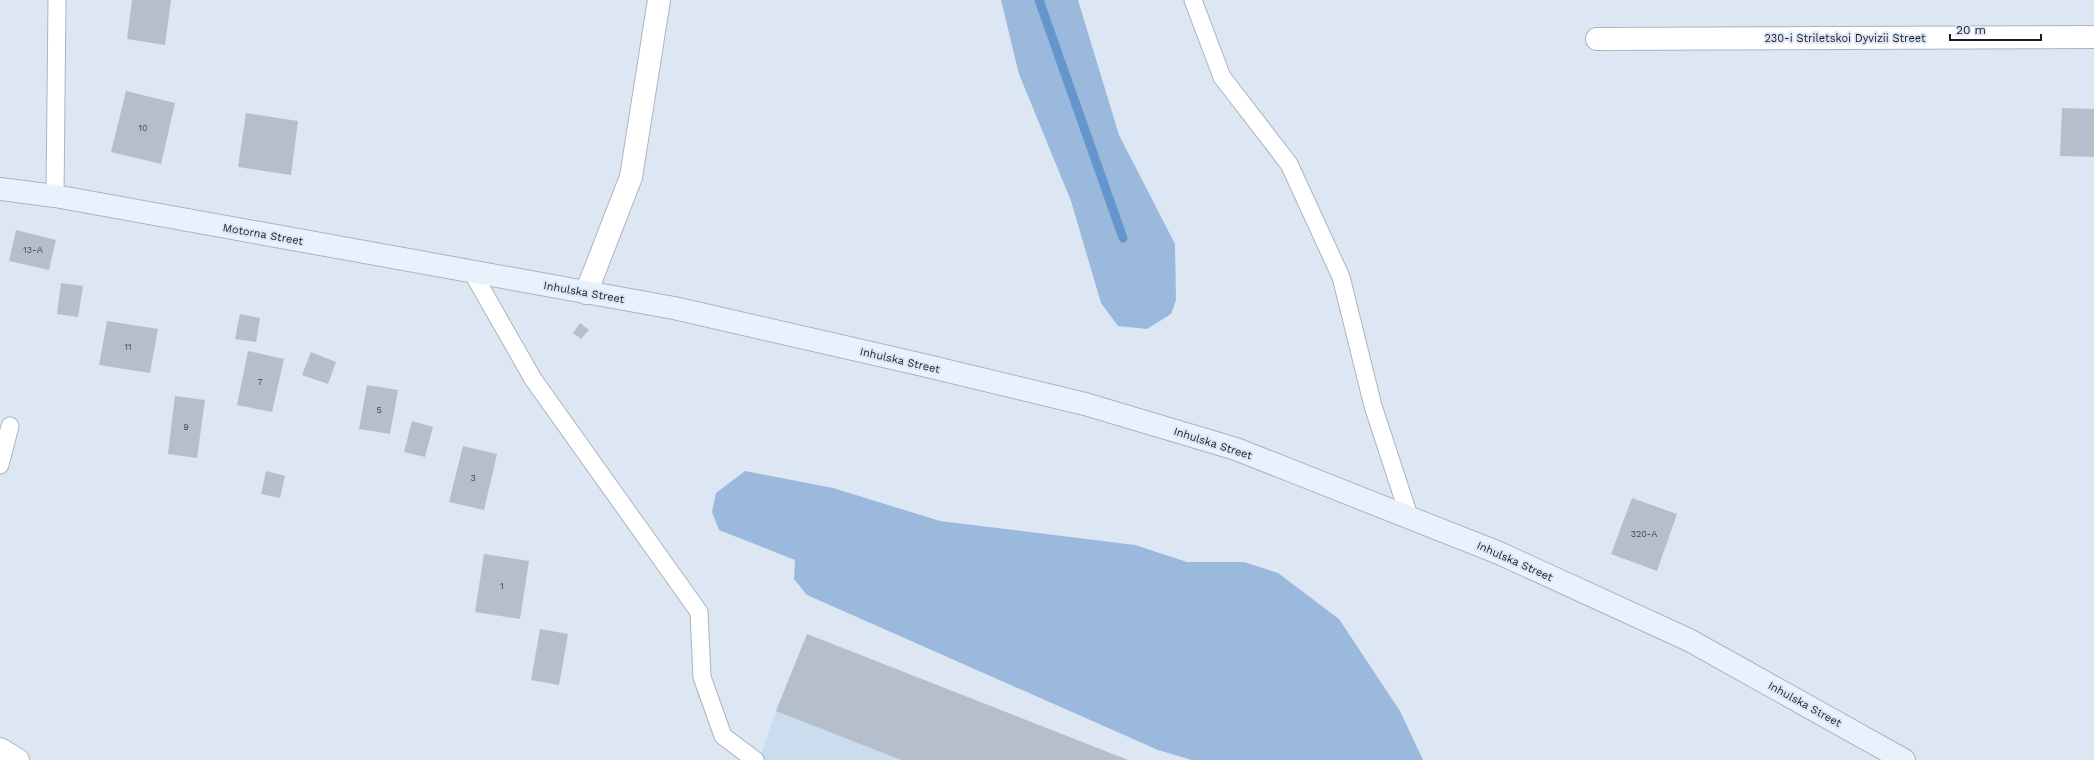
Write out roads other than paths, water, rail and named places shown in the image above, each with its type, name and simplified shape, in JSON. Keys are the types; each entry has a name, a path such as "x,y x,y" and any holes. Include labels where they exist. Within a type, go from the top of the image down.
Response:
{"street":[{"path":"586,293 631,177 659,0"},
{"name":"230-i Striletskoi Dyvizii Street","path":"1596,39 2094,37"},
{"name":"Motorna Street","path":"0,188 55,196 472,272"},
{"name":"Inhulska Street","path":"472,272 681,310 923,365 1085,404 1236,449 1409,516 1499,553 1689,640 1904,760"},
{"path":"0,749 18,760"}],"lane":[{"path":"55,196 57,0"},
{"path":"1193,0 1222,77 1289,164 1341,277 1373,406 1409,516"},
{"path":"472,272 533,379 699,612 702,677 722,736 755,760"},
{"path":"0,465 10,426"}],"waterway":[{"path":"1039,0 1123,238"}]}
